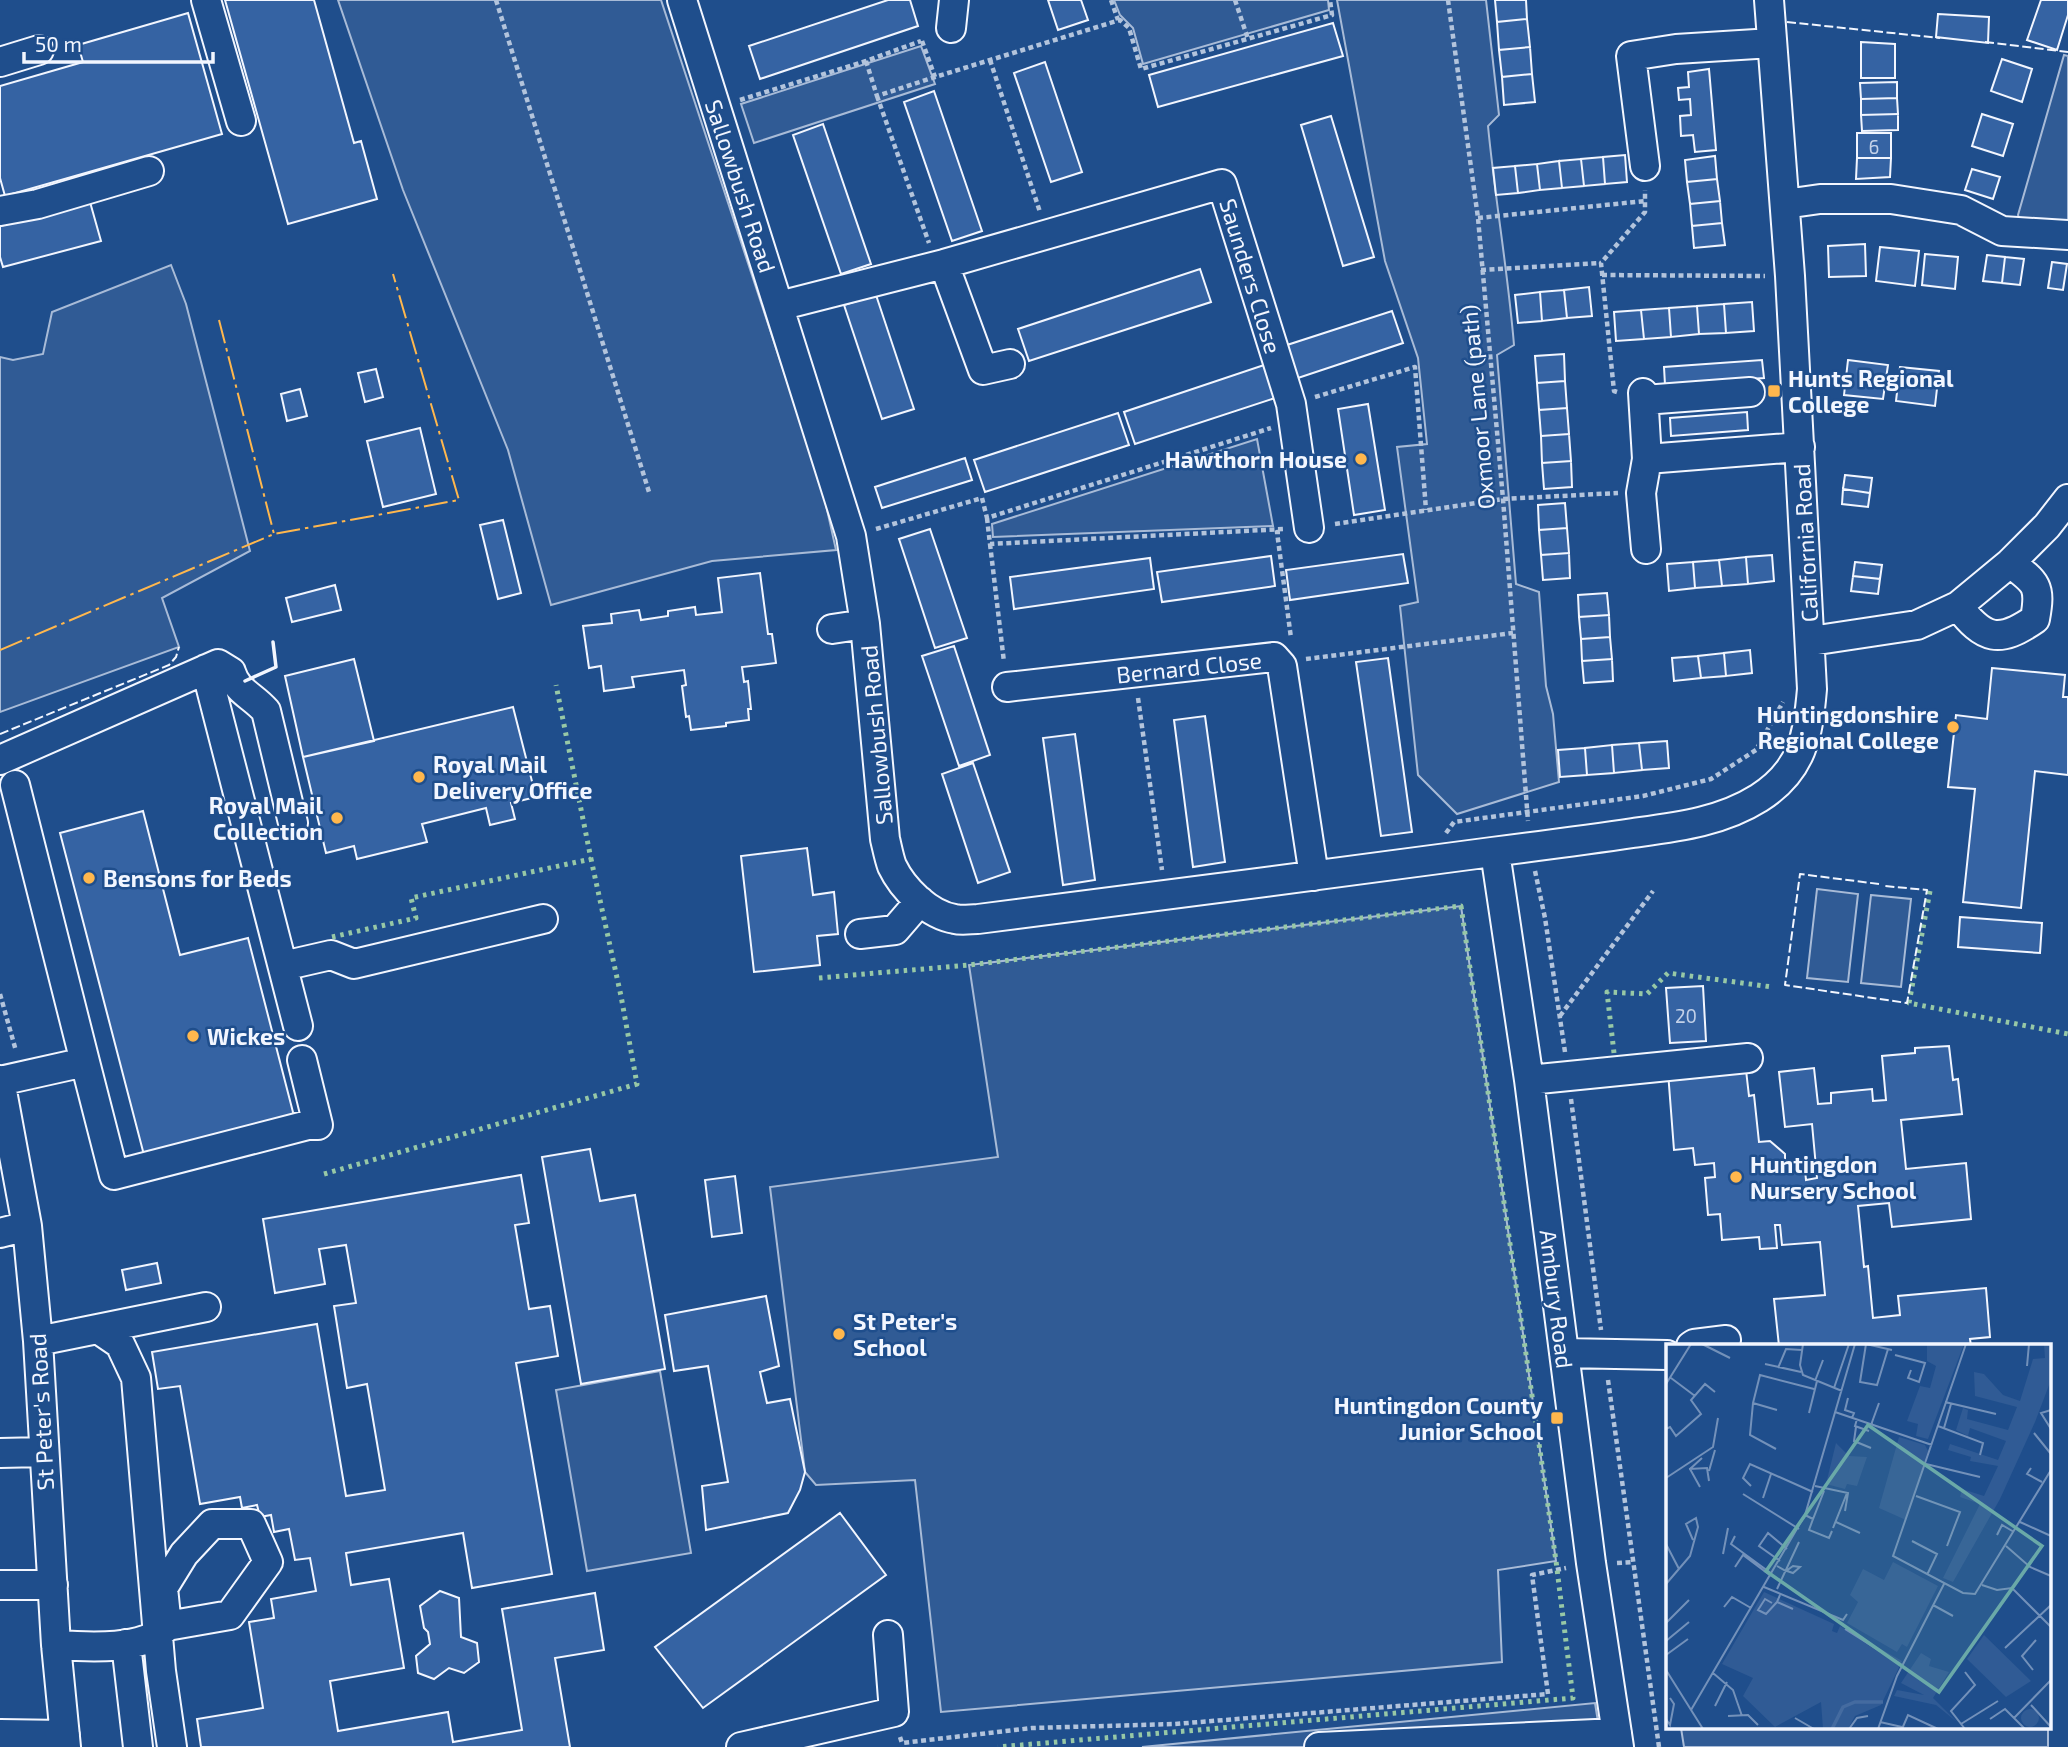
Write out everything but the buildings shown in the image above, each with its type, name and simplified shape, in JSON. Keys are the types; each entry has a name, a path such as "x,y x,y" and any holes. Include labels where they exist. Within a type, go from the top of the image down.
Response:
{"street":[{"path":"206,0 242,121"},
{"name":"Sallowbush Road","path":"682,0 851,537 865,624 885,838 892,865 904,885 920,901 937,912 955,919 978,919 1495,852"},
{"path":"951,28 954,0"},
{"name":"California Road","path":"1495,852 1701,823 1734,811 1761,797 1800,756 1806,737 1812,689 1811,641 1790,276 1769,0"},
{"path":"1645,166 1631,56 1676,49 1772,43"},
{"path":"0,62 39,50"},
{"path":"0,211 38,204 149,171"},
{"name":"Saunders Close","path":"779,306 941,265 1222,184 1292,413 1309,528"},
{"path":"1785,204 1820,199 1891,199 1961,210 2002,231 2068,235"},
{"path":"941,265 983,370 1010,364"},
{"path":"1646,549 1641,493 1647,459 1643,396 1750,392"},
{"path":"1647,459 1800,447"},
{"path":"1811,641 1917,625 1958,606 2010,564 2068,499"},
{"path":"1958,606 1975,628 1995,635 2015,633 2035,619 2040,596 2031,578 2010,564"},
{"path":"832,629 865,624"},
{"name":"Bernard Close","path":"1006,687 1273,657 1288,663 1314,876"},
{"path":"0,760 218,664 231,672 234,685 257,700 266,710 293,822"},
{"path":"206,669 299,1026"},
{"path":"15,785 114,1175 308,1125 318,1125 302,1060"},
{"name":"Ambury Road","path":"1495,852 1528,1080 1591,1563 1618,1740"},
{"path":"860,934 895,930 920,901"},
{"path":"283,966 331,955 354,964 543,919"},
{"path":"1528,1080 1748,1058"},
{"path":"0,1080 85,1062"},
{"name":"St Peter's Road","path":"0,1080 13,1230 38,1341 56,1645 65,1741"},
{"path":"38,1341 206,1307"},
{"path":"98,1329 120,1344 136,1378 172,1747"},
{"path":"1694,1344 1726,1340"},
{"path":"1564,1353 1666,1355"},
{"path":"0,1452 43,1452"},
{"path":"0,1585 52,1585"},
{"path":"56,1645 126,1644 162,1631"},
{"path":"741,1747 894,1712 888,1634"},
{"path":"126,1644 138,1747"},
{"path":"0,1734 65,1741"},
{"path":"1318,1747 1618,1740"}],"path":[{"path":"496,0 649,492"},
{"path":"1111,0 1118,20 1129,29 1141,69 1332,15 1330,0"},
{"path":"1235,0 1248,39"},
{"name":"Oxmoor Lane (path)","path":"1448,0 1478,218 1531,849 1545,918 1569,1078 1659,1747"},
{"path":"877,96 1118,20"},
{"path":"716,108 866,61 951,28"},
{"path":"922,41 935,77"},
{"path":"990,60 1048,234"},
{"path":"866,61 941,265"},
{"path":"1643,396 1614,391 1601,263 1645,212 1645,166"},
{"path":"1478,218 1645,201"},
{"path":"1481,270 1601,263"},
{"path":"1602,275 1790,276"},
{"path":"851,537 982,498 987,518 1292,413 1415,367 1426,510"},
{"path":"1309,528 1277,532 1288,663 1513,633"},
{"path":"990,544 1006,687"},
{"path":"1135,672 1165,895"},
{"path":"1427,861 1454,822 1643,796 1711,779 1756,750 1783,703"},
{"path":"1559,1017 1654,891"},
{"path":"0,994 15,1046"},
{"path":"894,1712 902,1743 1032,1728 1175,1724 1548,1694 1532,1574 1591,1563 1634,1562"}],"shaded area":[{"path":"338,0 661,0 822,487 836,550 712,561 551,605 508,450 403,190"},
{"path":"1114,0 1328,0 1329,10 1143,64 1133,28 1120,15"},
{"path":"1337,0 1486,0 1499,115 1488,126 1514,345 1497,355 1516,584 1539,592 1546,686 1553,714 1559,782 1457,814 1418,775 1400,606 1418,602 1397,447 1427,444 1418,358 1385,261"},
{"path":"921,46 935,84 754,143 741,104"},
{"path":"2064,55 2068,56 2068,225 2022,225 2018,215"},
{"path":"171,265 186,304 250,551 162,598 179,647 0,712 0,357 13,360 43,354 52,312"},
{"path":"1257,439 1273,526 993,537 992,524"},
{"path":"1817,889 1858,894 1848,982 1807,978"},
{"path":"1871,895 1911,899 1901,987 1861,983"},
{"path":"1461,906 1556,1561 1498,1570 1502,1662 941,1712 915,1480 816,1485 805,1472 770,1187 998,1157 969,965"},
{"path":"660,1371 691,1553 587,1571 556,1390"},
{"path":"1595,1703 1602,1747 1142,1747"},
{"path":"1681,1730 2048,1730 2048,1747 1684,1747"}],"hedge":[{"path":"332,937 416,918 411,898 591,859 556,685"},
{"path":"324,1174 637,1084 591,859"},
{"path":"1930,891 1909,1003 2068,1034"},
{"path":"819,978 969,965 1461,906 1556,1561 1573,1698 998,1747"},
{"path":"1614,1053 1607,992 1647,994 1668,973 1772,987"}],"fence":[{"path":"1787,22 1940,38"},
{"path":"1985,42 2068,52"},
{"path":"0,734 169,665 176,657 179,647"},
{"path":"1879,884 1800,874 1785,985 1907,1003 1927,890 1885,886"}],"wall":[{"path":"245,681 276,667 273,642"}],"power":[{"path":"0,650 274,534 459,500 393,274"},
{"path":"219,320 274,534"}],"place":[{"name":"Hunts Regional College","path":"1774,391"},
{"name":"Hawthorn House","path":"1361,459"},
{"name":"Huntingdonshire Regional College","path":"1953,727"},
{"name":"Royal Mail Delivery Office","path":"419,777"},
{"name":"Royal Mail Collection","path":"337,818"},
{"name":"Bensons for Beds","path":"89,878"},
{"name":"Wickes","path":"193,1036"},
{"name":"Huntingdon Nursery School","path":"1736,1177"},
{"name":"St Peter's School","path":"839,1334"},
{"name":"Huntingdon County Junior School","path":"1557,1418"}]}
